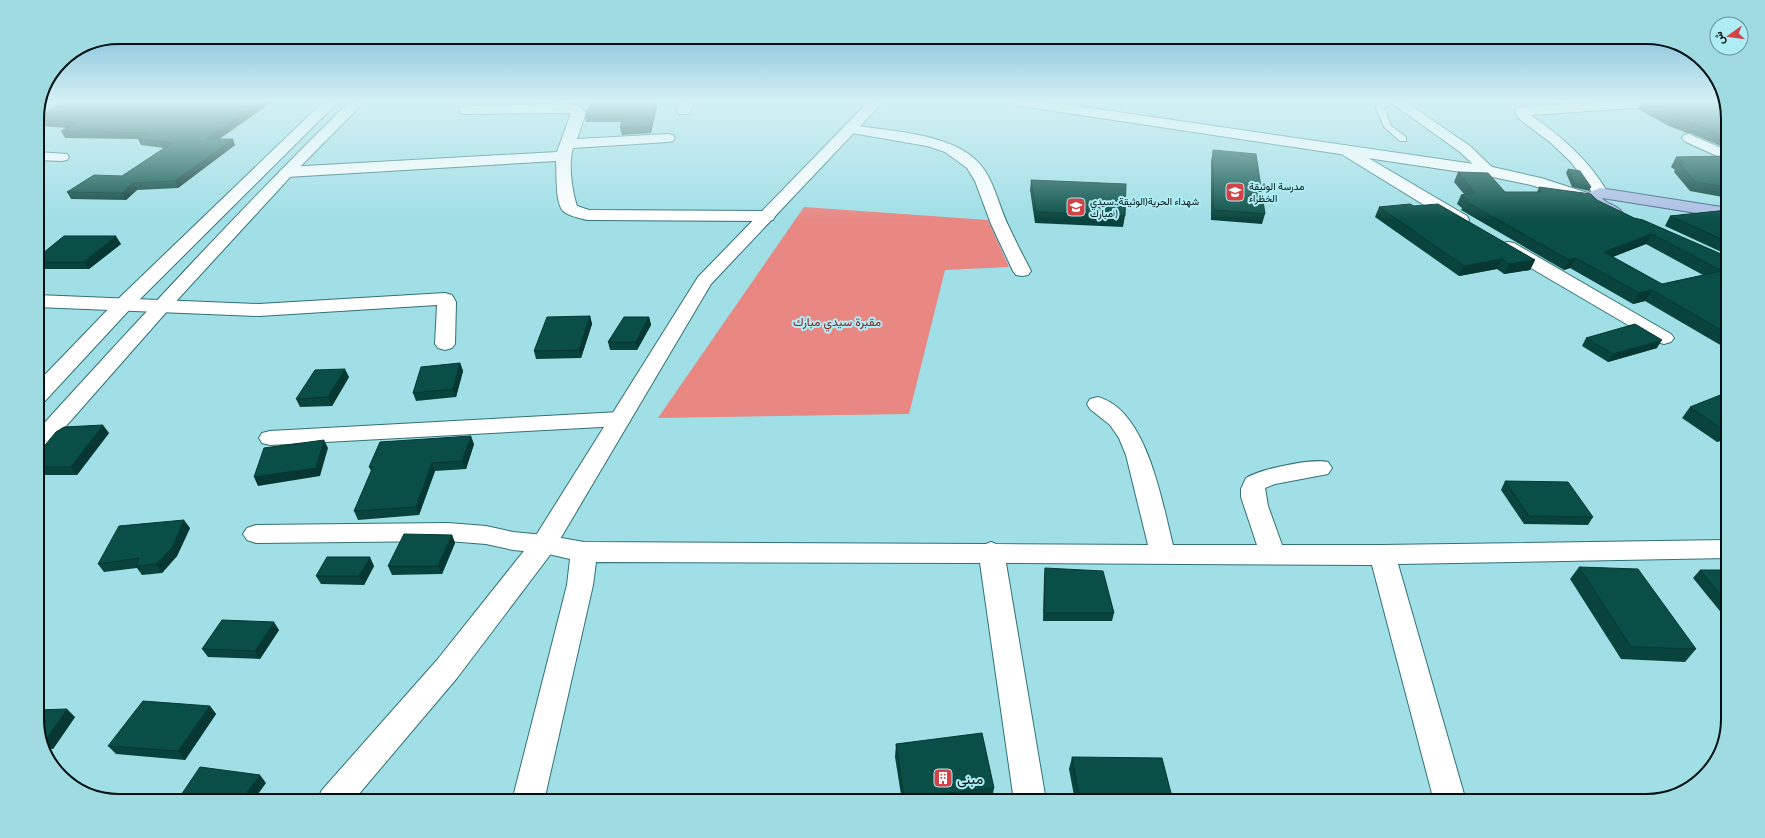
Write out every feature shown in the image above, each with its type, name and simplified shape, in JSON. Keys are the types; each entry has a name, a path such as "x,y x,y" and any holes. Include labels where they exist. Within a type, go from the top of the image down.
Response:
{"main road":[{"path":"1595,196 1721,212"},
{"path":"1595,196 1599,205 1626,217"}],"street":[{"path":"44,389 124,304 291,141"},
{"path":"44,437 162,305 318,141"},
{"path":"568,141 565,150 566,196 570,209 588,215 767,216"},
{"path":"287,172 565,150 641,141"},
{"path":"339,794 446,669 544,544 704,281 838,141"},
{"path":"925,141 950,149 972,165 983,181 999,224 1022,271"},
{"path":"1289,141 1488,171 1595,196 1595,183 1575,156 1558,141"},
{"path":"1454,141 1465,149 1488,171"},
{"path":"1695,141 1721,154"},
{"path":"1343,149 1476,228"},
{"path":"44,156 62,157"},
{"path":"1496,240 1664,338"},
{"path":"44,301 259,310 445,299 448,302 445,344"},
{"path":"1098,404 1118,420 1130,438 1137,455 1163,553"},
{"path":"270,438 620,419"},
{"path":"1273,554 1254,502 1252,488 1254,484 1263,479 1320,468"},
{"path":"256,534 448,532 486,535 513,541 544,544 584,552 991,552 1382,555 1721,549"},
{"path":"530,794 580,585 584,552"},
{"path":"991,552 1029,794"},
{"path":"1382,555 1448,794"}],"green space":[{"name":"مقبرة سيدي مبارك","path":"804,207 988,220 1009,267 945,270 909,414 658,418"}],"building":[{"path":"156,141 230,141 175,181 133,183 122,193 67,192 94,175 122,176 172,143"},
{"path":"1213,150 1256,154 1265,214 1214,210"},
{"path":"1721,156 1721,186 1695,182 1679,163 1684,163 1676,157"},
{"path":"1568,169 1580,171 1591,187 1574,183"},
{"path":"1458,172 1488,173 1505,192 1542,192 1539,187 1591,194 1597,200 1634,218 1643,220 1721,254 1721,270 1652,234 1604,252 1662,284 1721,271 1721,330 1652,290 1639,293 1576,258 1569,260 1465,201 1469,200 1461,195 1475,193"},
{"path":"1031,180 1126,184 1125,216 1036,212"},
{"path":"1410,204 1414,206 1438,204 1535,260 1509,264 1502,259 1464,266 1379,207"},
{"path":"1721,211 1721,239 1670,216"},
{"path":"64,236 116,236 84,262 44,262 44,252"},
{"path":"590,316 579,350 534,351 547,317"},
{"path":"624,317 649,317 636,342 608,342"},
{"path":"1635,324 1662,340 1613,354 1586,338"},
{"path":"460,363 453,389 413,393 421,367"},
{"path":"345,369 328,397 296,399 315,370"},
{"path":"1721,395 1721,428 1690,407"},
{"path":"103,425 71,467 44,467 44,446 56,432 64,427"},
{"path":"471,436 462,461 432,463 416,507 354,511 373,467 369,467 380,442"},
{"path":"324,440 316,468 254,477 264,448"},
{"path":"1505,481 1568,482 1593,517 1529,516"},
{"path":"184,520 172,548 156,564 136,566 139,558 98,564 119,526"},
{"path":"404,534 452,535 438,566 388,566"},
{"path":"327,557 370,557 359,576 316,576"},
{"path":"1579,567 1638,569 1696,649 1631,647"},
{"path":"1045,568 1103,571 1114,613 1044,613"},
{"path":"1700,570 1721,570 1721,596"},
{"path":"222,620 274,622 255,651 202,649"},
{"path":"143,701 210,706 178,751 108,746"},
{"path":"67,709 47,739 44,724 44,710"},
{"name":"مبنى","path":"982,733 994,788 940,794 903,794 896,744"},
{"path":"1072,757 1162,758 1171,794 1079,794"},
{"path":"200,767 260,775 245,794 182,794"}],"place":[{"name":"مدرسة الوثيقة الخظراء","path":"1235,192"},
{"name":"شهداء الحرية(الوثيقة..سيدي امبارك)","path":"1076,207"},
{"name":"مبنى","path":"943,778"}]}
